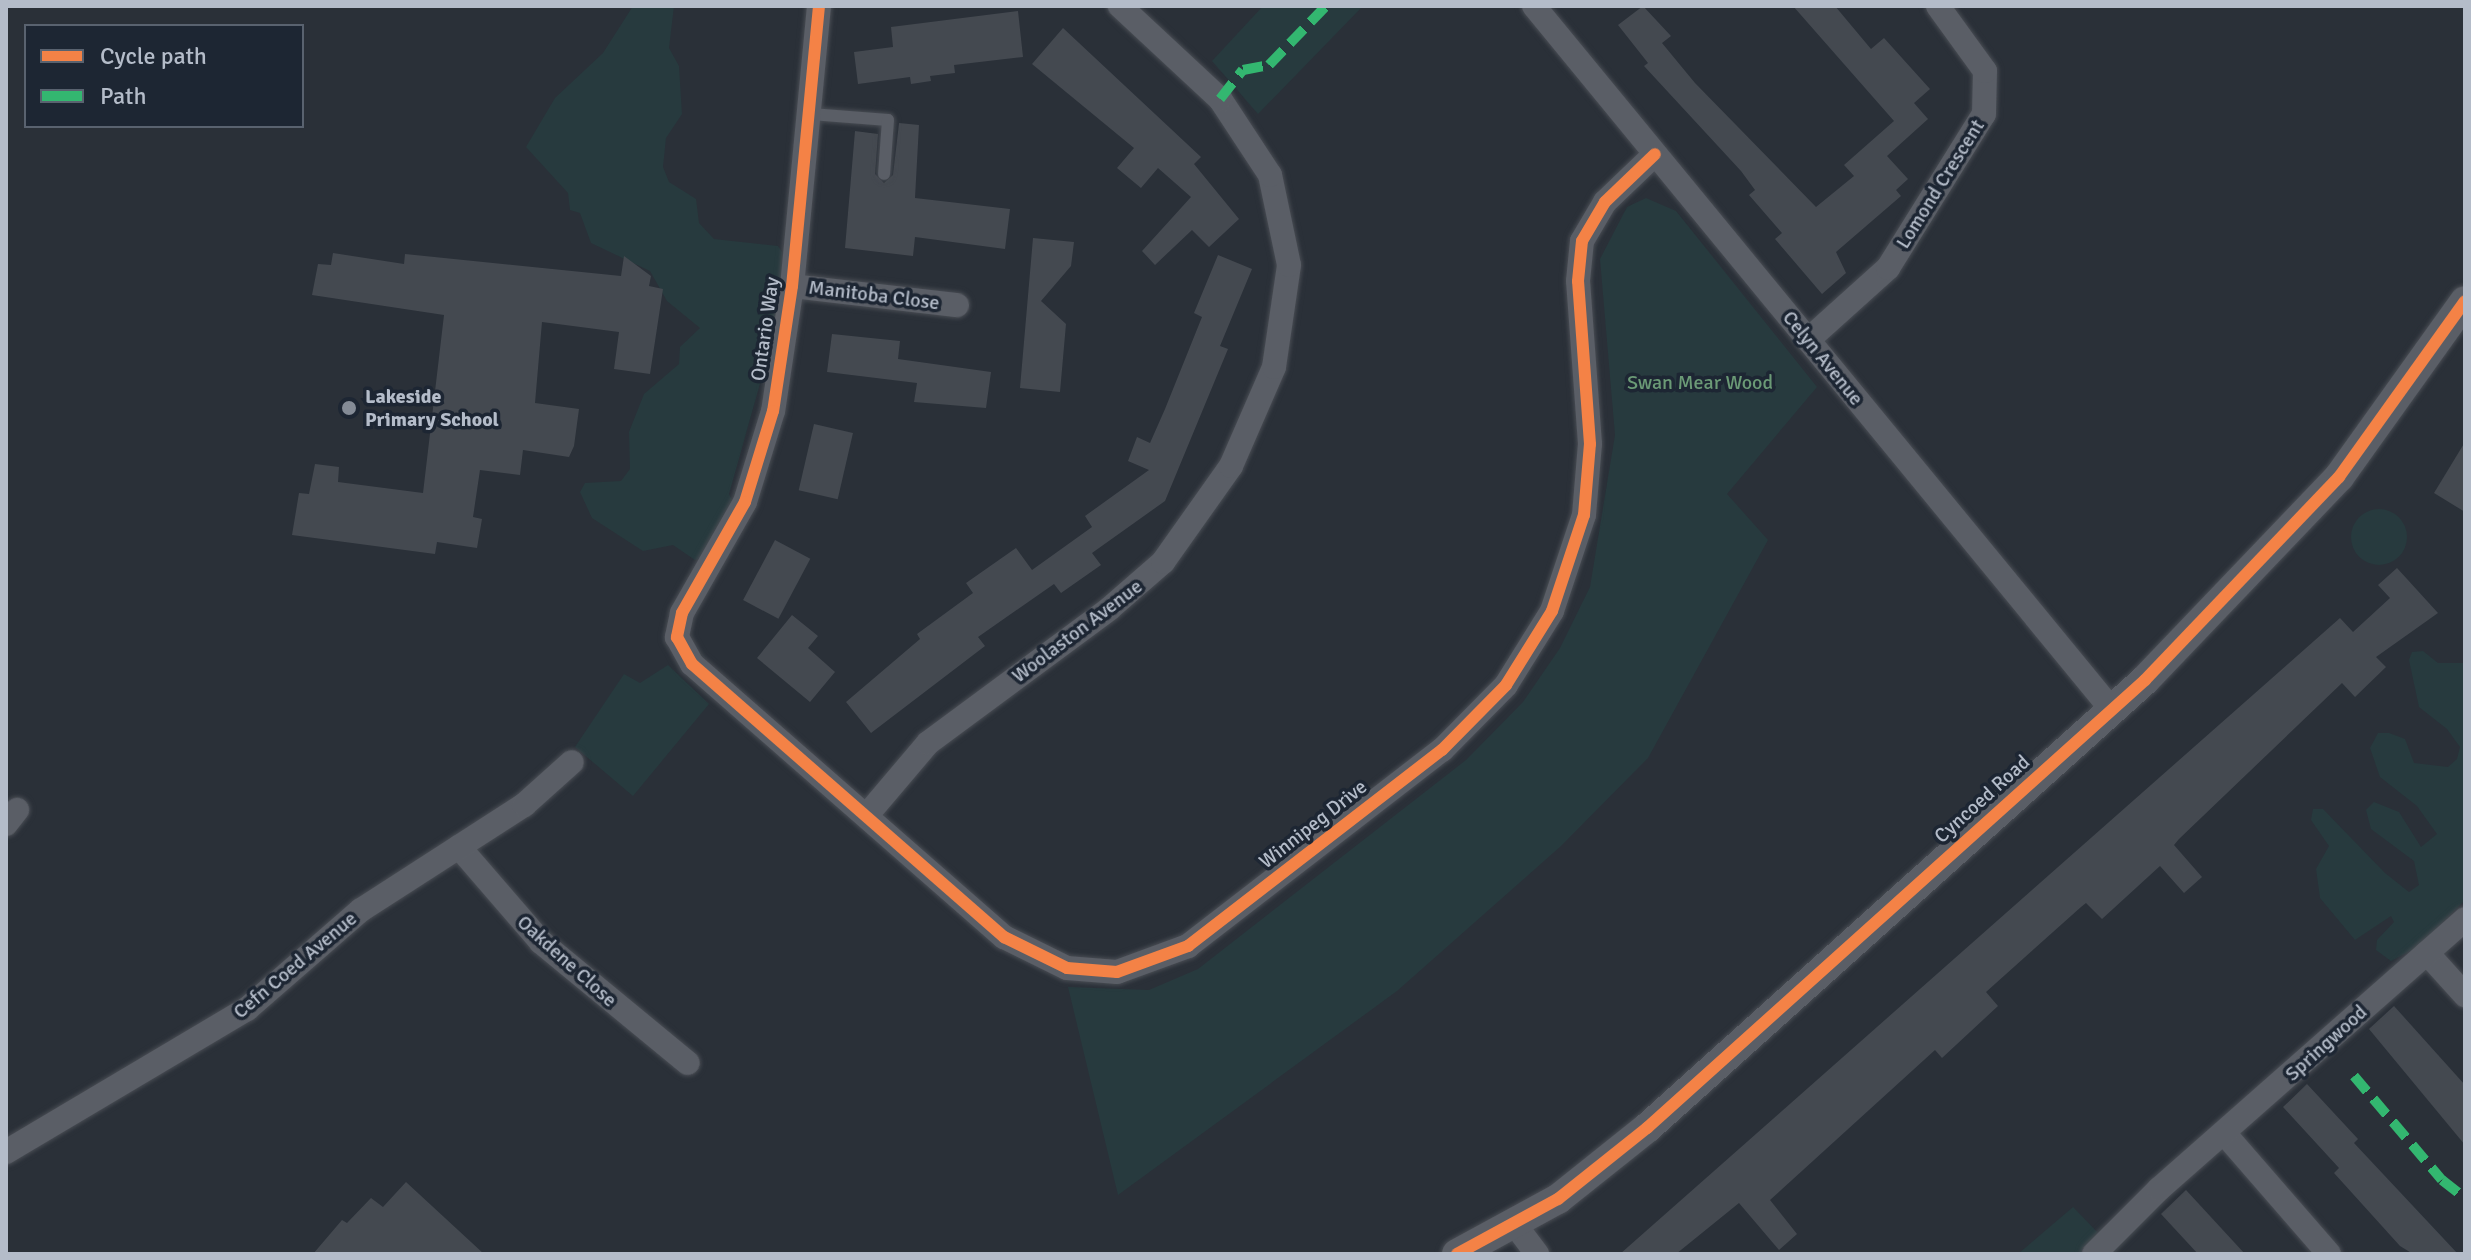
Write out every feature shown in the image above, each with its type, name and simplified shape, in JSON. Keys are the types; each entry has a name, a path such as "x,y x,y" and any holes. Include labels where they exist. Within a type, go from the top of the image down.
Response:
{"street":[{"name":"Ontario Way","path":"677,637 682,613 732,530 757,469 792,286 811,114 819,6"},
{"name":"Woolaston Avenue","path":"867,815 928,743 1109,609 1163,562 1231,466 1274,367 1289,265 1270,175 1220,99 1120,6"},
{"name":"Lomond Crescent","path":"1808,340 1888,268 1984,114 1985,71 1938,6"},
{"name":"Celyn Avenue","path":"1542,9 1655,154 2112,710"},
{"name":"Winnipeg Drive","path":"677,637 692,664 1024,952 1067,968 1117,972 1188,946 1442,750 1506,685 1564,583 1588,478 1582,241 1595,213 1655,154"},
{"name":"Manitoba Close","path":"792,286 957,305"},
{"name":"Cyncoed Road","path":"1457,1254 1516,1226 1647,1128 2112,710 2339,477 2465,301"},
{"name":"Cefn Coed Avenue","path":"6,1152 228,1022 361,910 524,805 572,762"},
{"name":"Oakdene Close","path":"459,847 550,950 688,1063"},
{"name":"Springwood","path":"2094,1254 2224,1133 2465,919"},
{"path":"2427,953 2465,995"},
{"path":"2224,1133 2329,1254"},
{"path":"1516,1226 1537,1254"}],"lane":[{"path":"811,114 888,120 884,174"}],"green space":[{"path":"633,6 674,6 669,48 679,66 682,114 666,138 663,167 669,182 696,199 699,223 714,239 778,246 784,255 776,365 763,373 729,494 736,509 705,557 695,560 673,545 643,551 592,518 580,492 585,483 621,481 630,469 629,432 644,394 679,364 680,347 700,328 667,301 650,271 591,243 580,213 570,210 568,193 526,147 555,98 603,53"},
{"path":"1263,6 1363,6 1258,114 1212,61"},
{"name":"Swan Mear Wood","path":"1646,198 1676,211 1817,387 1727,494 1768,540 1648,758 1561,846 1397,991 1118,1195 1068,987 1149,990 1198,969 1466,760 1523,702 1560,648 1590,587 1615,435 1600,259 1627,207"},
{"path":"2379,509 2399,517 2407,537 2399,557 2379,565 2359,557 2351,537 2359,517"},
{"path":"2423,651 2438,663 2465,663 2465,900 2418,947 2391,961 2376,950 2377,940 2394,922 2391,916 2355,940 2320,898 2316,869 2329,846 2311,820 2313,809 2323,809 2385,873 2409,892 2419,885 2414,861 2371,829 2366,810 2374,802 2399,812 2421,847 2437,834 2417,806 2380,777 2370,748 2378,733 2389,733 2405,739 2414,763 2448,767 2457,759 2460,747 2447,729 2419,707 2409,660 2412,652"},
{"path":"668,665 709,704 633,796 575,747 624,674 640,683"},
{"path":"2073,1207 2105,1240 2094,1254 2018,1254"}],"building":[{"path":"1643,6 1671,36 1662,43 1695,83 1816,207 1854,176 1844,165 1894,121 1793,6 1835,6 1871,49 1884,38 1930,89 1914,103 1928,119 1887,156 1908,179 1896,190 1901,196 1836,252 1846,273 1822,294 1775,239 1782,233 1749,195 1755,190 1741,171 1644,66 1648,63 1618,25"},
{"path":"1018,11 1023,57 954,65 955,73 930,76 931,81 911,84 910,77 858,84 854,52 893,47 891,27"},
{"path":"1063,28 1201,157 1194,164 1239,219 1209,247 1192,230 1155,265 1142,251 1191,197 1158,168 1141,188 1117,168 1134,148 1032,64"},
{"path":"899,123 919,125 915,198 1010,209 1005,249 915,237 913,256 845,248 855,131 878,134 875,174 884,183 893,175"},
{"path":"1033,238 1074,242 1071,266 1041,301 1066,324 1060,392 1020,388"},
{"path":"333,253 404,264 405,254 621,276 624,256 651,276 649,286 663,289 650,374 614,369 619,332 542,322 535,403 579,409 574,446 569,457 523,450 520,475 480,470 473,517 482,519 477,548 437,542 435,554 292,535 299,493 309,494 315,464 339,467 338,482 423,493 444,315 312,295 318,264 331,265"},
{"path":"1218,255 1252,269 1220,346 1228,349 1165,501 1092,553 1101,565 1061,593 1054,584 978,637 985,646 871,733 846,702 920,639 917,634 973,593 966,583 1016,548 1032,570 1092,527 1085,516 1149,470 1128,461 1137,437 1150,443 1165,409 1202,317 1194,313"},
{"path":"832,334 900,341 898,359 991,372 986,408 914,402 917,383 827,372"},
{"path":"814,424 853,433 838,499 799,490"},
{"path":"2465,442 2465,512 2434,493"},
{"path":"775,540 810,559 778,619 743,600"},
{"path":"2397,568 2438,613 2376,657 2386,667 2355,697 2342,683 2179,839 2174,845 2202,877 2184,893 2160,866 2102,919 2086,903 2081,907 1986,992 1998,1006 1942,1058 1935,1050 1770,1200 1797,1234 1779,1250 1739,1203 1676,1254 1620,1254 2340,618 2353,632 2390,598 2378,585"},
{"path":"792,615 818,636 808,648 835,672 810,702 757,658"},
{"path":"2394,1006 2465,1085 2465,1145 2369,1029"},
{"path":"2307,1084 2358,1139 2354,1143 2458,1254 2413,1254 2400,1246 2334,1173 2339,1168 2283,1107"},
{"path":"406,1182 484,1254 313,1254 342,1220 347,1223 371,1198 383,1207"},
{"path":"2186,1190 2245,1254 2198,1254 2161,1214"}],"marked path":[{"path":"1220,99 1243,70 1269,65 1326,6"},
{"path":"2354,1076 2442,1180 2465,1198"}],"cycle path":[{"path":"819,6 792,286 773,411 745,502 682,613 677,637 692,664 1004,937 1067,968 1117,972 1188,946 1442,750 1506,685 1552,611 1584,515 1590,444 1578,281 1582,241 1605,202 1655,154"},
{"path":"1457,1254 1558,1199 1647,1128 2145,680 2339,477 2465,301"}],"place":[{"name":"Lakeside Primary School","path":"349,408"}]}
